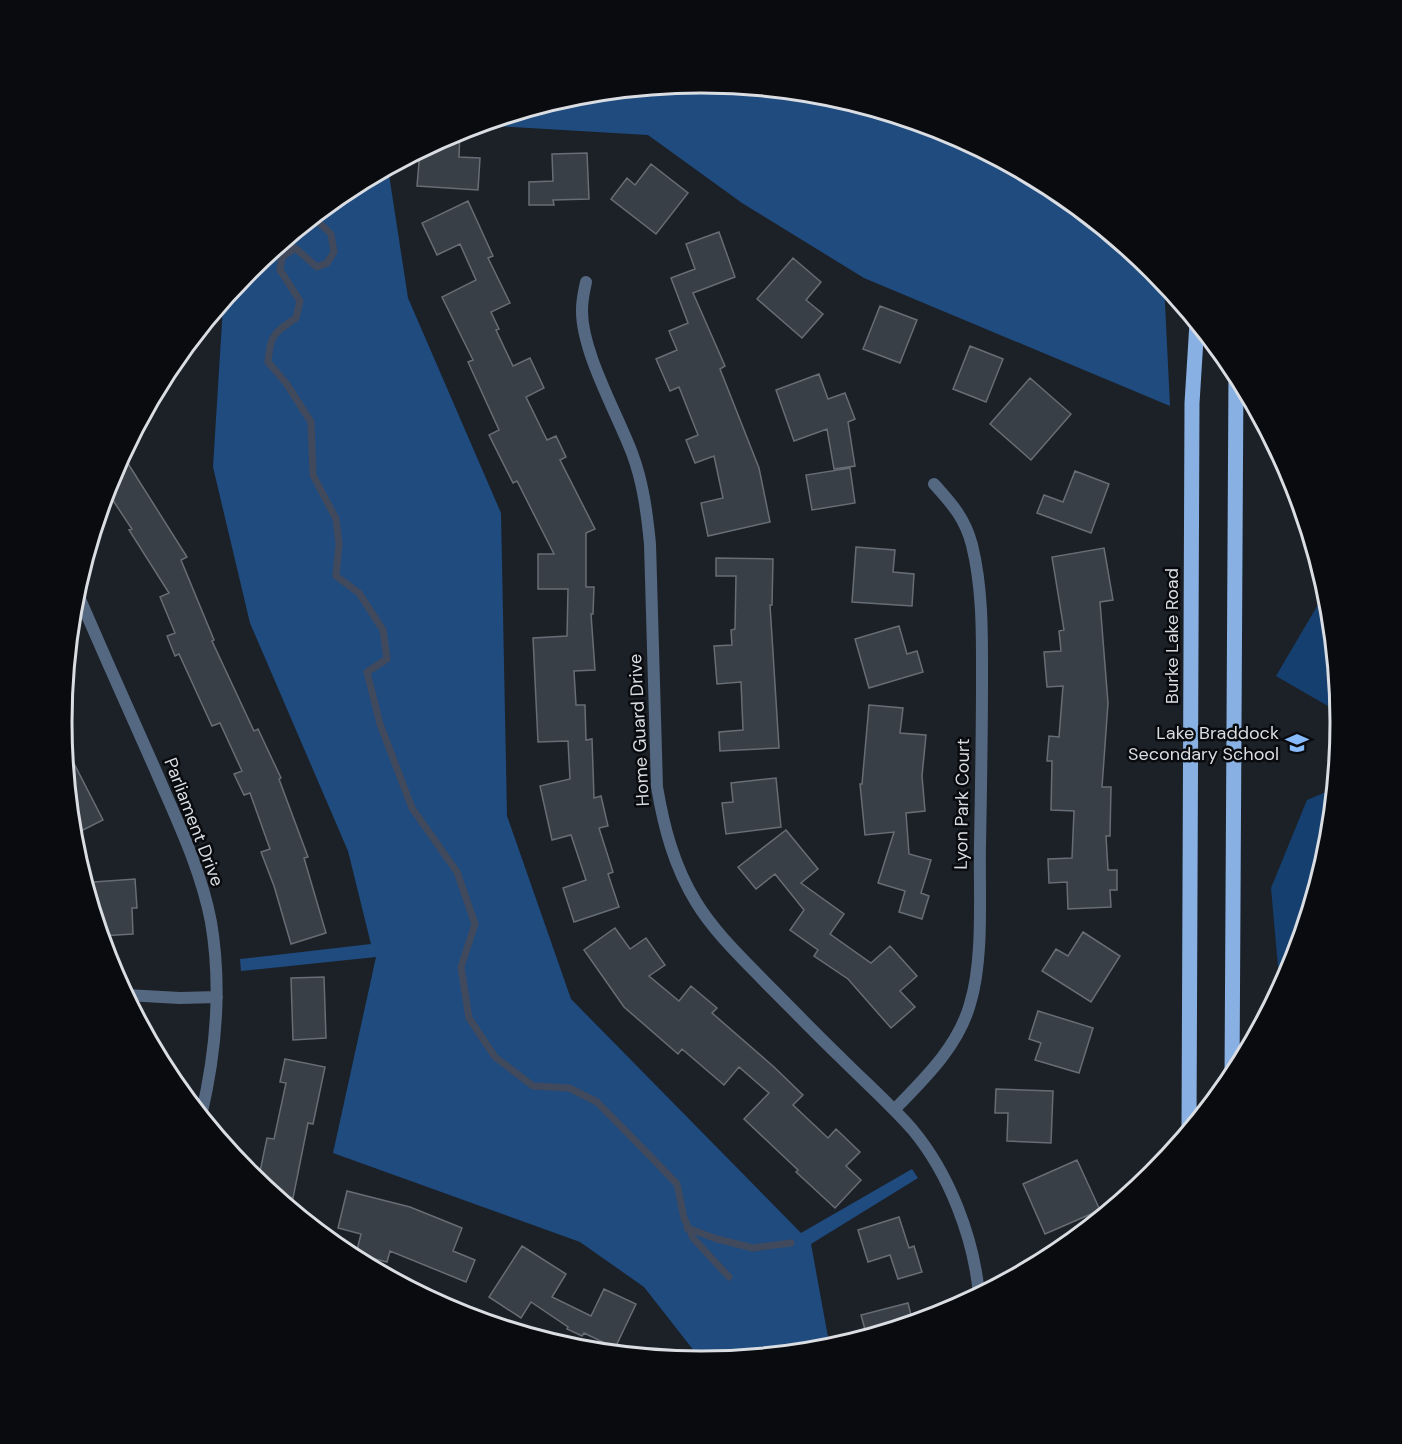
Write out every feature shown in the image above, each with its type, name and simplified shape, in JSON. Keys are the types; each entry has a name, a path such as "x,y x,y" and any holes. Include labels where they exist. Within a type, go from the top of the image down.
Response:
{"main road":[{"name":"Burke Lake Road","path":"1189,1118 1192,403 1196,334"},
{"path":"1232,1058 1236,392"}],"street":[{"name":"Home Guard Drive","path":"585,282 582,310 586,340 633,454 647,511 657,787 672,853 696,902 728,944 894,1110 923,1145 957,1206 973,1254 978,1287"},
{"name":"Lyon Park Court","path":"894,1110 929,1074 956,1038 970,1004 978,962 981,751 980,595 972,545 964,523 958,511 934,484"},
{"name":"Parliament Drive","path":"83,606 197,870 210,920 217,997 214,1048 203,1106"},
{"path":"135,996 217,997"}],"shaded area":[{"path":"660,94 742,94 783,98 864,114 942,141 1016,177 1050,199 1116,249 1165,297 1170,406 864,278 742,203 648,135 498,126 538,114 619,98"},
{"path":"389,176 408,298 501,513 507,816 571,999 801,1233 912,1169 918,1178 811,1244 828,1338 742,1350 694,1351 644,1287 580,1242 333,1153 376,957 241,971 240,959 371,944 348,851 250,623 213,467 223,314 256,277 286,249 318,223"},
{"path":"1319,603 1325,640 1330,707 1276,676"},
{"path":"1326,792 1309,885 1278,971 1271,888 1307,800"}],"building":[{"path":"460,141 459,157 480,158 478,190 417,186 419,160"},
{"path":"587,153 589,199 553,200 554,205 529,205 529,182 553,181 552,154"},
{"path":"651,164 688,193 656,234 611,199 627,178 635,185"},
{"path":"468,201 493,256 488,258 510,303 491,312 499,329 496,330 513,366 530,358 544,388 526,397 547,440 556,436 566,457 560,460 595,529 586,533 586,587 594,587 593,614 591,614 595,670 574,671 576,705 585,705 586,740 592,739 594,798 601,796 608,826 599,828 613,872 608,874 619,907 574,922 563,888 586,880 571,835 552,840 540,786 570,779 568,741 538,742 533,638 567,636 568,589 538,589 538,554 554,554 517,481 513,483 489,435 499,430 468,362 473,360 442,297 476,280 460,244 437,255 422,223"},
{"path":"719,232 735,277 693,293 725,366 720,369 759,468 770,522 708,536 701,503 723,498 714,456 695,463 686,440 698,435 679,387 670,391 656,359 677,350 669,331 688,323 671,278 695,269 686,244"},
{"path":"793,258 821,282 806,300 823,314 802,338 757,299"},
{"path":"880,306 917,320 900,363 863,349"},
{"path":"970,346 1003,359 986,402 953,389"},
{"path":"819,374 828,399 845,393 855,419 848,422 855,466 834,469 827,429 794,441 776,390"},
{"path":"1030,378 1071,414 1031,460 990,424"},
{"path":"128,464 187,557 181,560 214,640 212,641 254,731 258,729 281,778 279,779 308,857 304,858 326,933 291,944 274,886 261,852 270,849 250,793 244,795 234,774 242,771 220,723 212,726 179,654 175,656 167,636 175,633 160,597 169,593 129,530 132,529 113,500"},
{"path":"850,468 855,503 812,510 806,475"},
{"path":"1075,471 1109,484 1091,533 1037,513 1044,495 1063,502"},
{"path":"856,547 895,550 893,572 914,574 912,606 852,602"},
{"path":"1104,548 1113,600 1100,602 1108,703 1102,787 1111,787 1110,836 1106,836 1108,870 1117,870 1117,890 1110,890 1111,907 1068,909 1067,882 1049,883 1048,859 1072,858 1074,811 1051,810 1052,761 1047,761 1049,736 1059,737 1063,686 1047,687 1044,652 1061,651 1059,631 1064,630 1052,557"},
{"path":"716,558 773,559 772,605 770,605 779,748 720,751 719,732 743,730 741,682 717,684 714,646 732,645 731,630 735,629 736,576 716,576"},
{"path":"899,626 907,654 917,651 923,672 869,688 855,639"},
{"path":"869,705 903,708 900,733 926,735 922,776 925,811 906,813 909,854 931,860 921,893 929,896 922,919 899,912 905,891 878,883 894,832 865,835 860,784 862,784"},
{"path":"73,761 103,820 82,831"},
{"path":"776,778 781,827 726,834 722,803 733,802 731,783"},
{"path":"786,830 818,869 801,883 844,914 830,934 871,963 890,946 917,976 900,991 915,1007 891,1028 848,979 814,956 818,950 790,930 804,910 775,874 756,889 738,867"},
{"path":"135,879 137,908 132,908 133,934 109,935 94,882"},
{"path":"615,928 630,949 646,938 665,965 649,976 679,1001 691,986 717,1008 712,1013 803,1095 793,1105 828,1138 836,1129 860,1152 846,1166 861,1180 835,1208 744,1119 769,1093 739,1067 724,1085 682,1049 678,1054 624,1007 584,950"},
{"path":"1083,932 1120,956 1091,1002 1042,971 1056,949 1068,956"},
{"path":"324,977 326,1038 293,1040 291,978"},
{"path":"1038,1011 1093,1028 1079,1073 1035,1060 1041,1043 1029,1039"},
{"path":"285,1059 325,1067 313,1124 308,1123 293,1198 286,1195 260,1171 267,1138 274,1139 286,1083 280,1082"},
{"path":"996,1089 1053,1091 1051,1143 1007,1141 1008,1113 995,1113"},
{"path":"1077,1160 1099,1209 1045,1234 1023,1184"},
{"path":"347,1191 410,1207 462,1228 453,1251 475,1260 466,1282 390,1251 387,1262 372,1258 357,1248 361,1234 338,1228"},
{"path":"899,1217 909,1248 914,1246 922,1272 898,1279 890,1255 868,1262 858,1230"},
{"path":"522,1246 566,1274 552,1297 591,1316 604,1289 636,1304 616,1346 606,1344 584,1333 582,1336 567,1329 568,1327 531,1302 521,1318 489,1297"},
{"path":"908,1303 911,1315 865,1330 861,1315"}],"waterway":[{"path":"319,222 331,234 334,252 327,263 317,267 295,248 282,257 280,270 300,301 296,318 278,331 272,340 268,362 286,383 311,422 313,475 336,519 339,544 336,576 359,593 383,630 387,659 367,672 380,724 412,808 457,872 475,924 461,967 469,1018 495,1057 533,1086 569,1088 597,1102 677,1184 684,1218 693,1238 729,1277"},
{"path":"687,1228 717,1239 753,1248 791,1243"}],"place":[{"name":"Lake Braddock Secondary School","path":"1297,743"}]}
